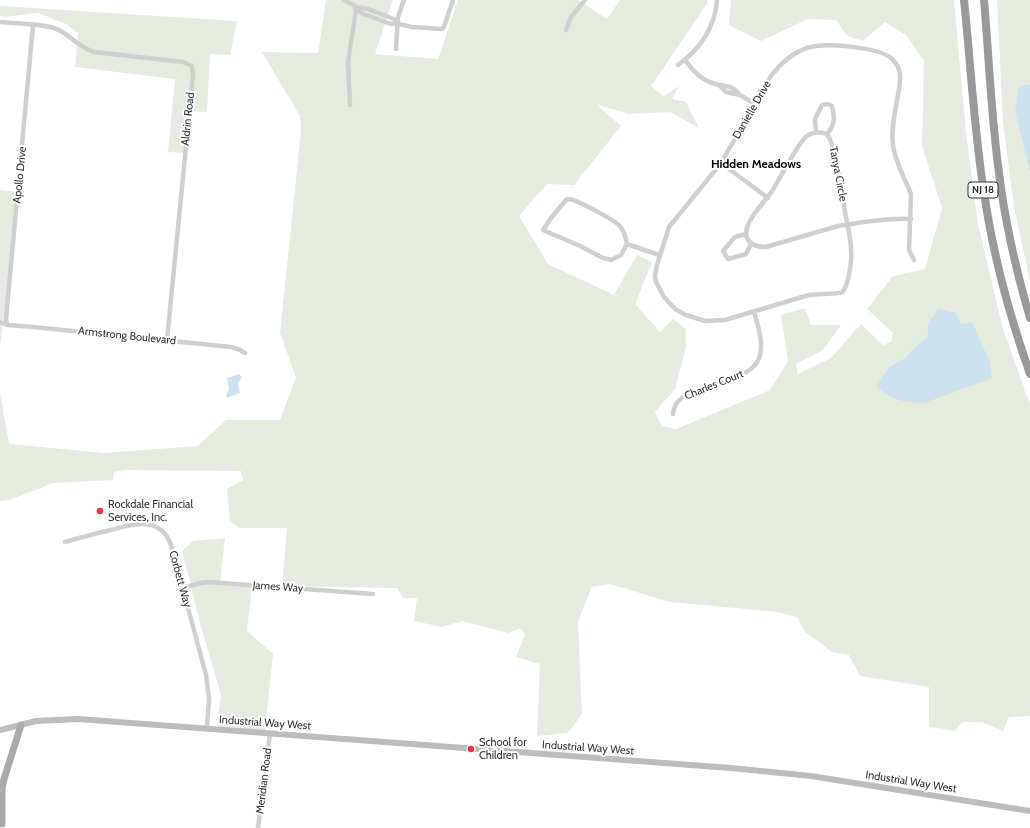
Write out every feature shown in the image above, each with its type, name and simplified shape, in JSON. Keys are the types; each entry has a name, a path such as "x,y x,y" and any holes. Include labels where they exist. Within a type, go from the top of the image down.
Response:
{"highway":[{"name":"NJ 18","path":"964,0 980,166 989,224 1000,276 1012,320 1030,374"},
{"name":"NJ 18","path":"984,0 990,82 1002,196 1012,248 1030,318"}],"main road":[{"path":"3,826 2,789 22,725"},
{"path":"0,816 3,826"}],"street":[{"path":"344,0 354,5 361,13 391,24 442,29 453,0"},
{"path":"396,49 398,16 404,0"},
{"path":"566,30 571,17 585,0"},
{"path":"678,65 701,44 709,31 717,0"},
{"path":"350,105 348,62 356,9"},
{"path":"0,22 33,25"},
{"name":"Apollo Drive","path":"7,325 6,319 33,25"},
{"name":"Aldrin Road","path":"33,25 58,30 82,47 94,52 183,62 192,66 193,75 167,340"},
{"name":"Danielle Drive","path":"847,224 851,247 851,261 843,290 838,294 828,292 813,294 715,322 695,319 680,312 667,301 657,286 655,272 659,255 669,227 721,163 755,104 780,65 791,55 806,48 819,45 835,45 878,52 890,57 898,67 901,79 892,134 892,144 895,156 911,194 909,250 914,260"},
{"path":"685,60 699,76 708,82 730,86 740,95 755,104"},
{"path":"827,134 834,122 832,106 828,104 822,105 815,119 816,132 804,138 768,198 748,224 746,234 748,241 759,247 766,247 823,229 847,224 884,219 911,219"},
{"name":"Tanya Circle","path":"816,132 827,134 834,147 847,224"},
{"path":"721,163 768,198"},
{"path":"574,199 620,226 628,244 621,255 613,260 606,259 543,230 566,200 574,199"},
{"path":"746,234 735,237 723,251 728,259 746,254 751,244"},
{"path":"628,244 659,255"},
{"name":"Charles Court","path":"673,414 674,406 683,397 736,377 746,372 756,364 760,357 762,346 754,312"},
{"name":"Armstrong Boulevard","path":"0,322 7,325 231,346 245,353"},
{"name":"Armstrong Boulevard","path":"0,328 7,325"},
{"name":"Corbett Way","path":"65,542 143,523 154,526 166,535 171,544 206,675 209,698 207,728"},
{"name":"James Way","path":"183,588 208,582 373,594"},
{"name":"Industrial Way West","path":"0,730 44,720 78,718 774,772 858,783 1030,811"},
{"name":"Meridian Road","path":"258,828 270,734"}],"shaded area":[{"path":"326,0 393,0 375,54 438,59 458,0 578,0 607,19 620,0 707,0 707,4 651,86 664,96 679,86 672,99 686,102 699,128 670,112 628,114 596,104 621,126 574,185 547,184 519,216 548,264 614,295 637,255 652,262 635,304 660,332 673,319 686,329 686,347 675,389 655,412 662,426 676,429 770,390 788,361 781,315 805,308 811,325 841,325 823,350 796,364 798,374 831,358 861,324 883,345 891,342 893,333 867,309 893,276 925,269 942,208 922,146 924,61 906,35 885,22 863,41 847,36 836,20 808,19 761,41 729,25 731,0 954,0 966,132 978,224 1003,329 1030,404 1030,716 1009,717 1003,731 982,722 962,722 955,731 929,727 929,687 860,676 849,655 832,652 804,631 797,617 778,612 670,602 610,584 592,587 578,621 582,714 568,733 537,736 540,664 516,657 525,635 521,628 509,633 462,621 442,627 414,621 417,598 403,598 397,588 282,586 287,528 239,528 230,521 227,489 243,480 241,471 125,470 114,472 113,480 53,483 10,500 0,501 0,392 9,444 104,453 198,446 226,420 280,420 296,377 280,333 301,131 300,116 262,52 318,53","holes":["928,324 961,324 876,384 890,366 905,358 927,337"]},
{"path":"997,0 1030,0 1030,85 1026,84 1015,112 1030,173 1030,281 1014,207 1003,123"},
{"path":"0,6 237,21 230,55 210,54 207,112 189,111 186,153 168,152 175,79 75,67 78,33 66,24 38,13 4,17 0,16"},
{"path":"0,190 19,192 0,347"},
{"path":"225,538 220,583 252,585 247,631 273,654 265,731 217,728 221,695 200,623 182,551 193,541"}],"water":[{"path":"1026,84 1030,85 1030,173 1015,112 1018,89"},
{"path":"938,309 956,313 961,324 972,322 990,362 992,378 924,403 897,400 885,394 876,384 890,366 905,358 927,337 928,324"},
{"path":"239,374 242,377 238,384 240,393 227,398 226,395 229,389 227,378"}],"place":[{"name":"Rockdale Financial Services, Inc.","path":"100,511"},
{"name":"School for Children","path":"471,749"}],"district":[{"name":"Hidden Meadows","path":"756,164"}]}
